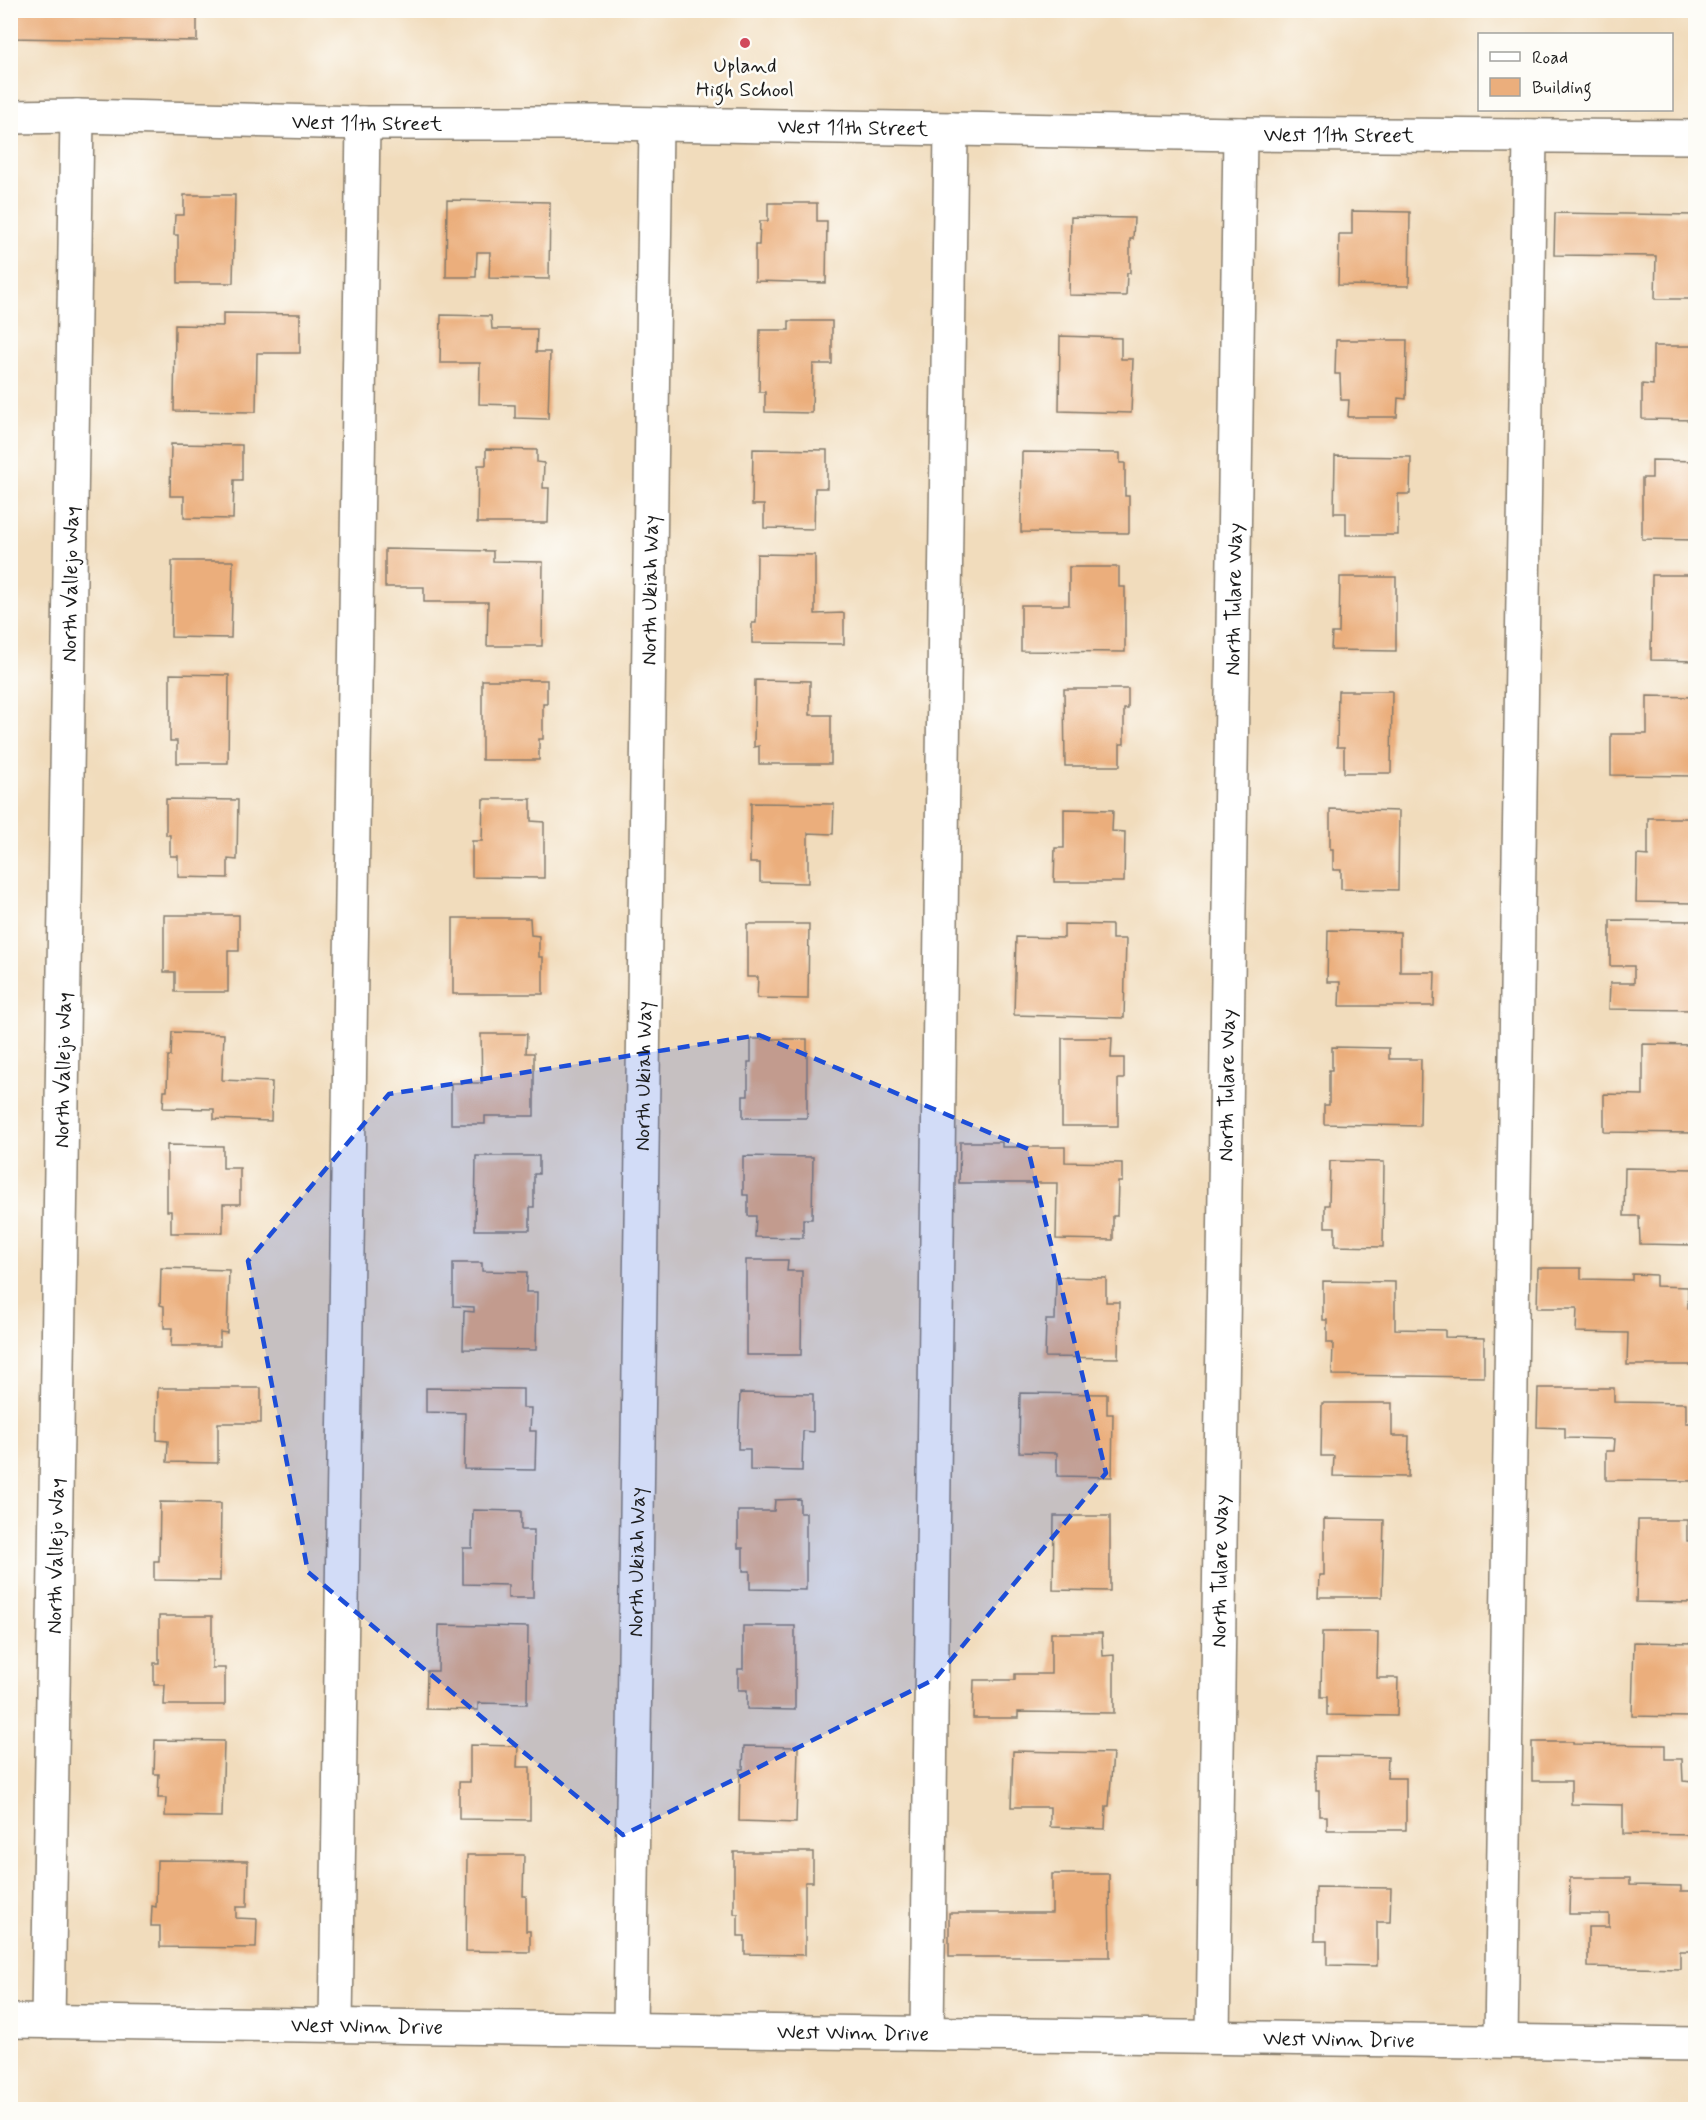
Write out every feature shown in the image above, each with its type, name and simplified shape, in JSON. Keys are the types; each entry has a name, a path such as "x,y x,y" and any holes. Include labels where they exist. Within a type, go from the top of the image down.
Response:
{"street":[{"name":"West 11th Street","path":"10,117 77,116 363,123 656,124 1240,134 1695,137"},
{"name":"North Vallejo Way","path":"48,2022 77,116"},
{"path":"336,2025 363,123"},
{"name":"North Ukiah Way","path":"630,2028 656,124"},
{"path":"927,2033 951,129"},
{"name":"North Tulare Way","path":"1213,2036 1240,134"},
{"path":"1500,2040 1530,136"},
{"name":"West Winn Drive","path":"10,2021 1695,2044"}],"highlighted area":[{"path":"759,1035 1028,1149 1106,1473 935,1679 623,1835 308,1572 248,1261 389,1094"}],"building":[{"path":"10,10 197,10 197,41 10,38"},
{"path":"184,195 235,195 233,283 178,283 178,235 174,235 175,215 184,215"},
{"path":"447,200 550,202 549,279 489,278 490,252 477,252 476,277 446,277"},
{"path":"768,203 817,203 817,221 827,221 826,283 755,281 755,245 759,245 760,221 768,221"},
{"path":"1352,211 1410,212 1409,286 1338,285 1339,234 1352,234"},
{"path":"1555,213 1696,215 1696,299 1655,299 1656,256 1554,255"},
{"path":"1071,217 1134,218 1133,239 1130,239 1130,273 1127,273 1126,296 1069,295"},
{"path":"223,313 300,314 300,353 257,353 256,412 174,411 175,325 223,326"},
{"path":"441,315 491,316 492,329 537,329 536,352 550,352 548,419 515,418 515,405 479,404 480,363 440,363"},
{"path":"789,321 832,321 832,364 813,364 812,413 765,412 765,392 759,392 760,330 789,330"},
{"path":"1060,336 1121,338 1121,359 1133,359 1131,413 1059,411"},
{"path":"1336,340 1407,340 1406,399 1398,398 1397,417 1348,417 1349,400 1341,400 1340,374 1335,374"},
{"path":"1653,346 1696,346 1696,420 1642,419 1642,384 1653,385"},
{"path":"171,444 242,445 242,480 234,480 233,519 184,518 184,496 170,496"},
{"path":"486,449 537,450 537,462 544,463 543,488 549,488 548,523 477,523 478,465 486,465"},
{"path":"753,449 827,450 827,488 815,488 814,529 764,528 764,505 752,505"},
{"path":"1022,452 1120,453 1120,463 1125,463 1125,496 1129,496 1129,533 1021,532"},
{"path":"1335,456 1411,457 1410,494 1398,494 1398,535 1346,535 1346,513 1334,513"},
{"path":"1652,460 1696,461 1696,540 1642,539 1642,478 1652,478"},
{"path":"385,549 493,551 493,561 543,562 542,646 487,646 488,602 424,602 424,587 385,587"},
{"path":"757,554 815,555 815,614 844,613 844,644 752,643 752,623 756,623"},
{"path":"172,561 233,561 231,638 171,637"},
{"path":"1069,567 1119,567 1119,587 1125,587 1125,652 1021,651 1021,605 1069,605"},
{"path":"1652,575 1696,575 1696,661 1651,660"},
{"path":"1340,577 1396,577 1396,651 1331,650 1332,633 1339,633"},
{"path":"170,674 229,675 228,763 177,763 177,741 170,741"},
{"path":"482,680 547,680 547,704 543,704 543,739 539,739 539,760 482,760"},
{"path":"755,680 810,681 810,715 831,715 831,764 759,764 759,746 754,747"},
{"path":"1064,689 1128,689 1128,709 1124,709 1124,744 1120,744 1120,766 1065,766"},
{"path":"1338,691 1392,691 1391,773 1344,773 1344,747 1337,747"},
{"path":"1647,696 1696,697 1696,776 1611,775 1611,734 1647,734"},
{"path":"166,799 238,800 237,860 228,859 228,878 178,877 178,856 170,856 170,835 166,835"},
{"path":"483,799 531,799 531,821 544,822 544,878 472,877 472,841 482,841"},
{"path":"751,803 834,804 833,834 808,833 808,883 760,882 760,863 750,863"},
{"path":"1064,809 1113,810 1112,831 1125,832 1124,882 1054,882 1055,848 1064,848"},
{"path":"1330,809 1399,811 1398,890 1341,889 1341,870 1333,870 1333,849 1330,849"},
{"path":"1648,818 1695,818 1693,903 1636,902 1637,855 1648,856"},
{"path":"164,915 239,915 239,951 228,951 228,992 175,992 175,972 164,972"},
{"path":"453,918 530,918 531,935 539,936 539,957 543,957 543,994 453,994"},
{"path":"1610,920 1693,921 1692,951 1696,952 1696,1010 1609,1009 1610,983 1634,983 1634,966 1610,966"},
{"path":"747,924 809,924 808,999 757,998 758,977 747,977"},
{"path":"1064,924 1112,925 1112,939 1126,939 1124,1018 1014,1015 1016,937 1064,938"},
{"path":"1328,930 1400,932 1400,972 1435,972 1434,1006 1339,1006 1340,982 1327,982"},
{"path":"172,1032 224,1034 222,1080 272,1082 271,1121 214,1119 214,1109 163,1108 164,1091 167,1091 168,1056 171,1056"},
{"path":"481,1034 527,1034 526,1053 534,1053 534,1116 485,1116 485,1124 451,1124 451,1083 482,1083"},
{"path":"1062,1038 1112,1038 1111,1058 1124,1058 1124,1079 1118,1079 1118,1126 1062,1126"},
{"path":"751,1039 807,1039 807,1118 743,1118 743,1096 748,1096"},
{"path":"1643,1044 1695,1045 1696,1133 1604,1132 1604,1094 1643,1095"},
{"path":"1332,1047 1389,1048 1389,1059 1421,1059 1420,1126 1324,1124 1324,1105 1329,1105 1329,1070 1332,1070"},
{"path":"960,1142 1002,1142 1002,1147 1065,1147 1065,1162 1122,1163 1122,1182 1118,1182 1117,1216 1113,1216 1113,1240 1056,1239 1057,1183 959,1183"},
{"path":"167,1145 223,1146 223,1168 240,1168 240,1204 223,1204 223,1233 171,1233 171,1211 167,1211"},
{"path":"476,1156 539,1156 539,1174 534,1174 534,1207 530,1207 530,1230 475,1230"},
{"path":"743,1156 813,1157 812,1219 803,1219 803,1238 755,1237 756,1216 748,1216 748,1195 743,1195"},
{"path":"1330,1161 1384,1162 1383,1247 1335,1246 1335,1227 1325,1227 1325,1205 1329,1205"},
{"path":"1625,1168 1696,1169 1694,1245 1640,1244 1639,1216 1624,1216"},
{"path":"746,1260 788,1260 787,1271 802,1271 801,1355 746,1355"},
{"path":"453,1263 482,1263 482,1271 527,1272 526,1292 537,1292 536,1350 463,1349 464,1311 474,1312 474,1307 453,1306"},
{"path":"161,1268 229,1270 227,1333 220,1332 220,1346 171,1346 172,1328 164,1328 164,1306 160,1305"},
{"path":"1538,1268 1581,1268 1581,1279 1632,1280 1632,1274 1656,1275 1656,1286 1688,1287 1688,1309 1696,1309 1696,1365 1627,1365 1628,1333 1576,1332 1577,1308 1537,1308"},
{"path":"1056,1277 1106,1278 1106,1302 1119,1302 1118,1358 1045,1357 1046,1320 1055,1320"},
{"path":"1323,1281 1395,1282 1395,1329 1445,1330 1445,1337 1484,1338 1484,1377 1332,1375 1333,1343 1327,1343 1327,1320 1323,1320"},
{"path":"158,1388 261,1388 261,1423 218,1423 218,1463 167,1462 168,1441 157,1440"},
{"path":"426,1388 523,1389 523,1408 531,1408 530,1431 536,1431 535,1470 464,1469 465,1413 426,1412"},
{"path":"1538,1388 1614,1388 1614,1402 1686,1403 1686,1423 1695,1423 1696,1481 1606,1480 1606,1451 1614,1451 1615,1439 1565,1438 1565,1428 1537,1427"},
{"path":"740,1393 813,1394 813,1432 803,1431 802,1471 750,1470 750,1449 738,1449"},
{"path":"1020,1393 1107,1394 1107,1414 1113,1414 1112,1477 1057,1476 1057,1453 1019,1452"},
{"path":"1322,1403 1392,1403 1392,1436 1409,1436 1408,1477 1333,1476 1334,1456 1321,1456"},
{"path":"800,1499 800,1513 806,1513 806,1590 750,1589 750,1571 743,1571 743,1548 738,1548 738,1511 774,1511 775,1500"},
{"path":"160,1502 221,1503 220,1581 154,1580 154,1561 159,1561"},
{"path":"473,1510 521,1511 521,1530 534,1530 533,1598 508,1598 508,1585 463,1584 463,1548 472,1548"},
{"path":"1054,1516 1110,1516 1110,1591 1053,1590"},
{"path":"1324,1519 1384,1520 1382,1597 1318,1597 1319,1575 1324,1575"},
{"path":"1638,1520 1687,1520 1687,1541 1695,1541 1694,1603 1636,1602"},
{"path":"159,1616 212,1616 212,1668 225,1668 225,1705 164,1705 165,1685 154,1685 154,1663 159,1663"},
{"path":"439,1625 528,1627 527,1704 478,1703 478,1710 426,1709 427,1671 438,1671"},
{"path":"743,1626 795,1626 795,1710 747,1709 747,1690 738,1690 738,1669 743,1669"},
{"path":"1322,1632 1378,1632 1377,1678 1398,1678 1397,1716 1327,1715 1327,1697 1321,1697"},
{"path":"1051,1633 1102,1633 1103,1656 1114,1655 1114,1713 1018,1712 1018,1718 973,1718 974,1680 1015,1680 1015,1674 1051,1674"},
{"path":"1634,1642 1696,1643 1696,1660 1691,1660 1690,1717 1632,1716"},
{"path":"155,1740 224,1741 222,1817 165,1816 166,1798 158,1798 159,1774 154,1774"},
{"path":"1532,1742 1665,1745 1665,1759 1682,1759 1683,1781 1694,1782 1694,1835 1623,1834 1623,1805 1571,1804 1571,1781 1532,1781"},
{"path":"470,1745 518,1746 517,1767 530,1767 530,1820 459,1819 459,1782 470,1782"},
{"path":"744,1746 798,1747 796,1823 739,1821 740,1769 743,1769"},
{"path":"1013,1751 1113,1753 1105,1829 1050,1827 1050,1807 1011,1807"},
{"path":"1316,1756 1388,1757 1387,1778 1406,1778 1406,1830 1327,1830 1327,1816 1319,1816"},
{"path":"734,1852 813,1852 813,1882 805,1882 805,1955 745,1954 745,1936 738,1936 738,1914 734,1914"},
{"path":"467,1855 524,1855 523,1896 526,1896 526,1931 530,1931 530,1952 466,1951"},
{"path":"157,1860 248,1861 247,1907 236,1907 236,1918 257,1919 256,1948 160,1947 160,1926 151,1926 152,1906 156,1907"},
{"path":"1052,1874 1109,1874 1110,1957 949,1957 949,1913 1052,1913"},
{"path":"1570,1878 1630,1878 1630,1885 1681,1886 1681,1891 1692,1891 1692,1951 1680,1951 1680,1969 1588,1967 1588,1927 1609,1927 1609,1914 1569,1914"},
{"path":"1316,1887 1391,1888 1390,1922 1377,1922 1377,1966 1327,1965 1327,1941 1315,1941"}],"place":[{"name":"Upland High School","path":"745,43"}]}
